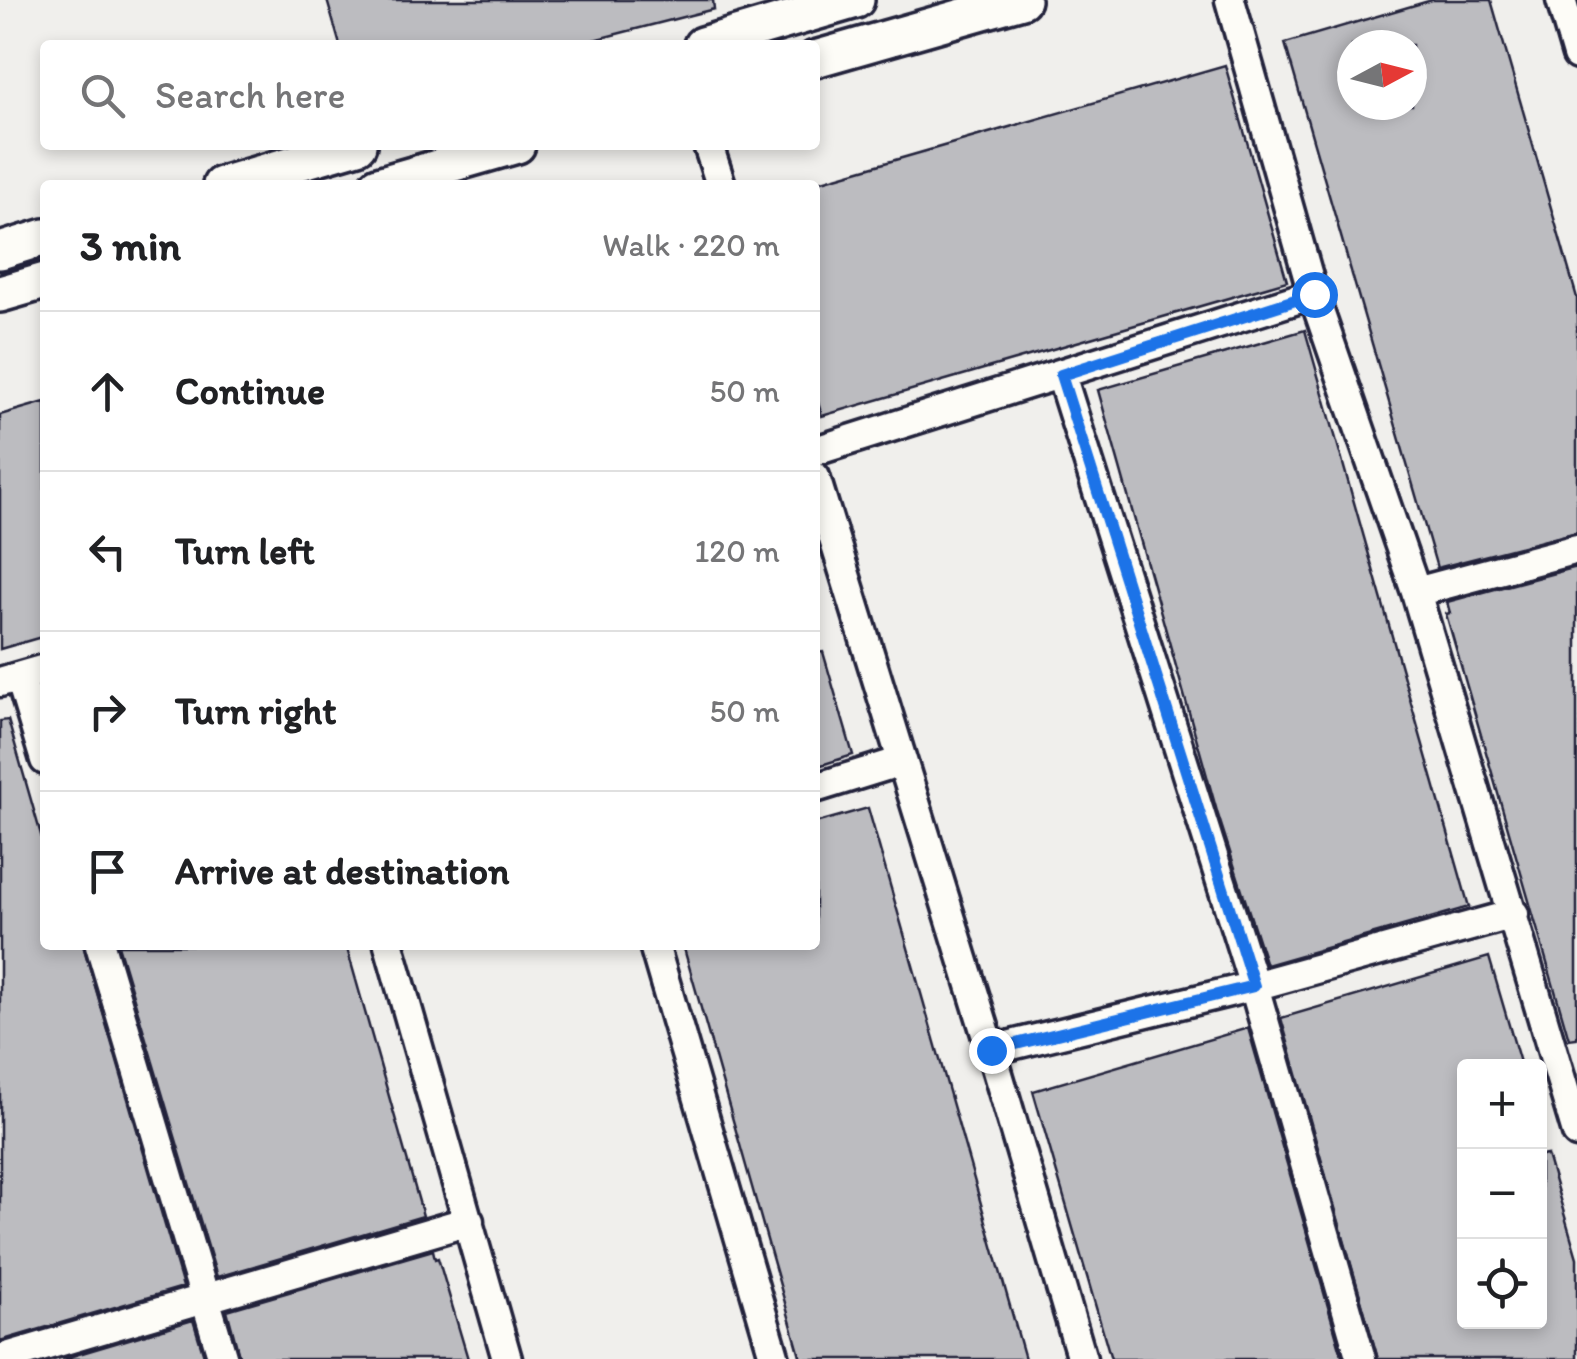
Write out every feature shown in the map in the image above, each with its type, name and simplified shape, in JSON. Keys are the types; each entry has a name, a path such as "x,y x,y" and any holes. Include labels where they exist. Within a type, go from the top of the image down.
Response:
{"street":[{"path":"719,40 856,0"},
{"path":"820,58 1022,0"},
{"path":"1230,0 1314,294 1416,592 1577,1133"},
{"path":"1561,0 1577,55"},
{"path":"238,180 341,150"},
{"path":"415,180 460,174 507,150"},
{"path":"710,150 719,180"},
{"path":"0,250 40,238"},
{"path":"0,294 40,282"},
{"path":"820,449 1314,294"},
{"path":"1061,375 1254,986 1361,1359"},
{"path":"820,494 1082,1359"},
{"path":"1416,592 1577,548"},
{"path":"22,676 40,742"},
{"path":"820,786 902,760"},
{"path":"991,1050 1254,986 1514,914"},
{"path":"101,950 223,1359"},
{"path":"390,950 507,1359"},
{"path":"655,950 775,1359"},
{"path":"0,1359 468,1221"}],"building":[{"path":"327,0 713,0 714,9 593,40 339,40"},
{"path":"1432,0 1491,0 1577,298 1577,532 1437,568 1285,43"},
{"path":"1225,65 1287,281 822,416 820,182"},
{"path":"1305,330 1469,907 1266,965 1218,815 1098,390"},
{"path":"40,403 40,637 0,649 0,415"},
{"path":"1577,567 1577,1038 1569,1039 1446,614 1450,613 1447,602"},
{"path":"820,652 853,755 820,765"},
{"path":"8,720 40,832 40,950 84,950 183,1287 0,1341 0,721"},
{"path":"868,808 1025,1359 801,1359 684,950 820,950 820,822"},
{"path":"119,950 347,950 423,1216 217,1277"},
{"path":"1489,957 1519,1059 1457,1059 1457,1329 1547,1329 1547,1155 1577,1258 1577,1359 1378,1359 1281,1018"},
{"path":"1248,1028 1343,1359 1111,1359 1033,1091"},
{"path":"433,1250 468,1359 240,1359 227,1310"},
{"path":"193,1320 205,1359 62,1359"}],"route":[{"path":"991,1050 1254,986 1061,375 1314,294"}]}
